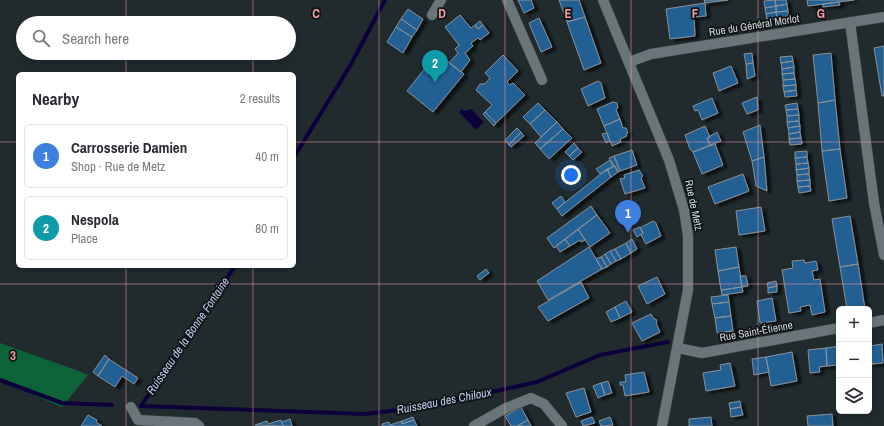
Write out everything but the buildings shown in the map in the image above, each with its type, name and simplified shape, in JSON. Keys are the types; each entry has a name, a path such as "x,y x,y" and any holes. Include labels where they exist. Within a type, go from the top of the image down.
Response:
{"street":[{"path":"432,15 441,0"},
{"path":"506,0 542,80"},
{"name":"Rue de Metz","path":"603,0 669,160 684,210 690,255 688,290 662,426"},
{"name":"Rue du Général Morlot","path":"628,62 636,58 657,53 884,17"},
{"path":"850,22 874,204 884,255"},
{"path":"872,322 884,320"},
{"name":"Rue Saint-Étienne","path":"678,348 702,352 836,329"},
{"path":"474,426 504,409 531,398 544,404 562,426"},
{"path":"131,407 138,420 194,423 199,426"}],"green space":[{"path":"0,343 88,375 62,407 0,381"}],"shaded area":[{"path":"462,109 464,111 471,109 484,122 476,130 459,112"}],"waterway":[{"name":"Ruisseau de la Bonne Fontaine","path":"296,154 350,66 385,0"},
{"name":"Ruisseau de la Bonne Fontaine","path":"141,406 234,268"},
{"name":"Ruisseau des Chiloux","path":"141,406 365,414 423,407 537,382 600,355 668,342"},
{"name":"Ruisseau de la Bonne Fontaine","path":"0,380 62,403 112,405"}],"place":[{"name":"Nespola","path":"435,83"},
{"name":"Carrosserie Damien","path":"628,233"}]}
